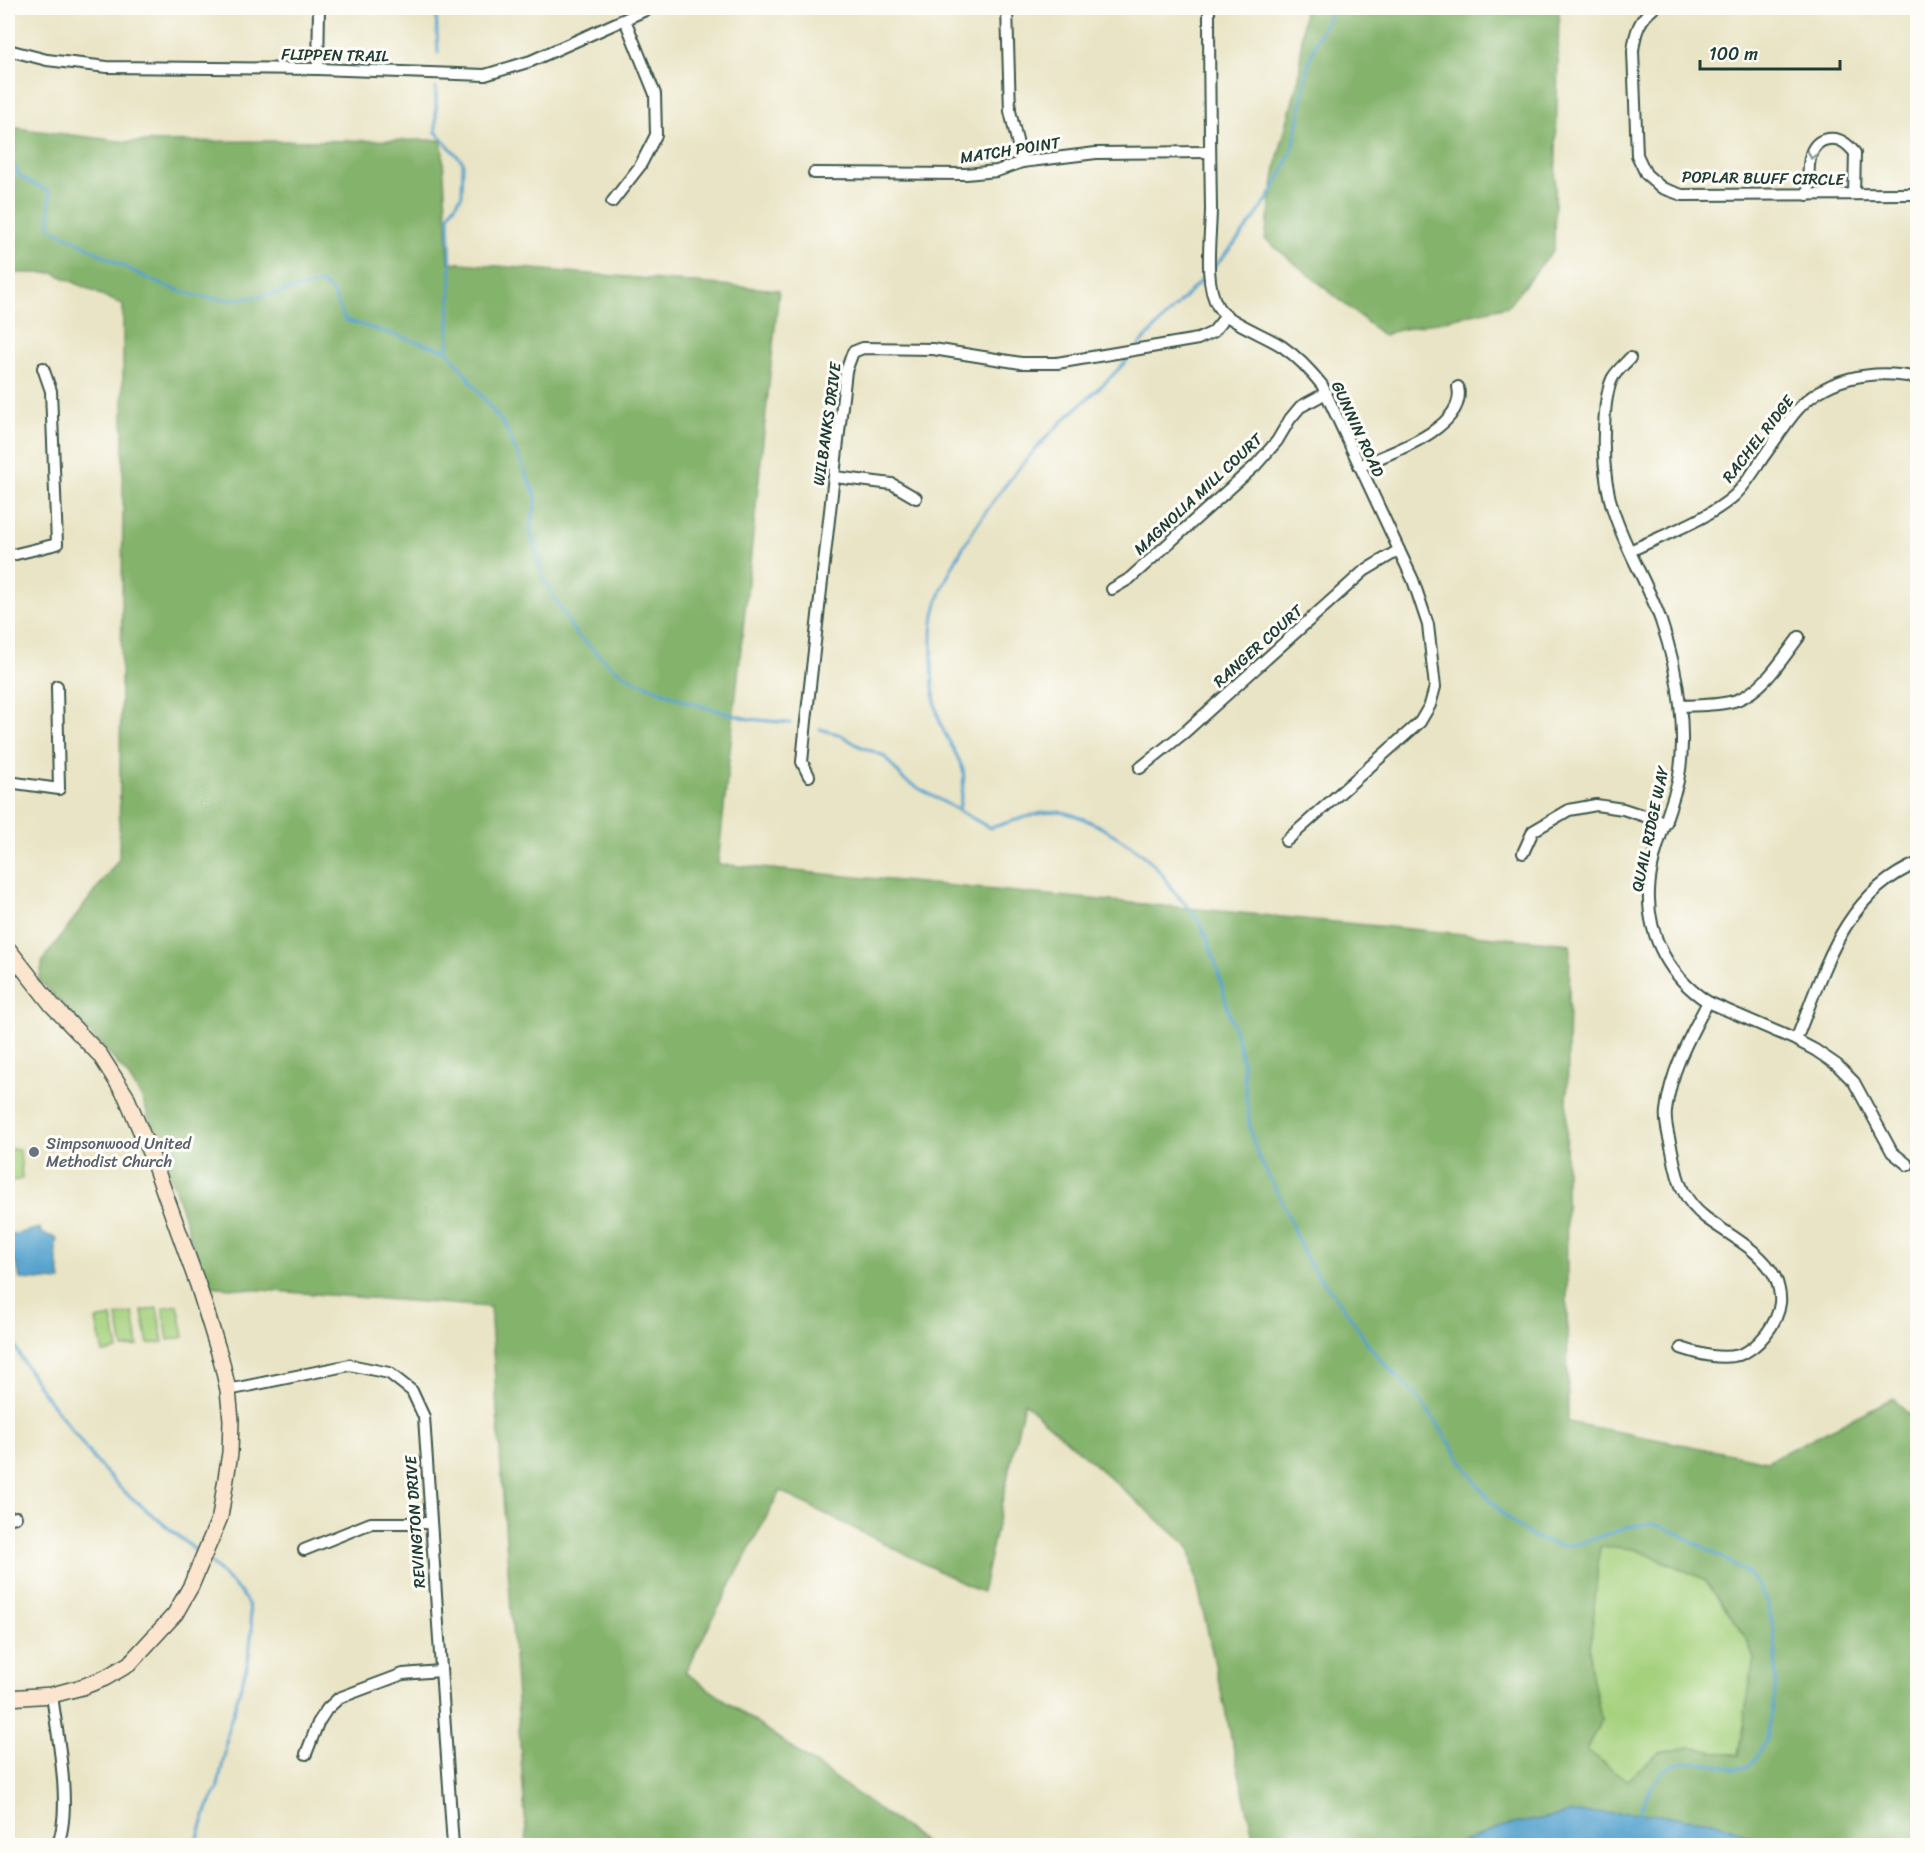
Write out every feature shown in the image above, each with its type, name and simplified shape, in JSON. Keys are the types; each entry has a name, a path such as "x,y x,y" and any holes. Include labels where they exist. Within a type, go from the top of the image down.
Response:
{"street":[{"path":"318,69 319,8"},
{"name":"FLIPPEN TRAIL","path":"8,50 47,60 107,67 318,69 485,75 531,61 650,8"},
{"path":"1007,8 1010,111 1022,162"},
{"path":"1209,8 1209,272 1218,308 1226,316"},
{"name":"POPLAR BLUFF CIRCLE","path":"1654,8 1640,22 1633,51 1637,155 1646,174 1662,188 1682,195 1917,195"},
{"path":"612,202 640,166 656,135 655,94 625,20"},
{"path":"1808,195 1810,156 1813,148 1819,140 1833,138 1846,142 1855,153 1854,194"},
{"name":"MATCH POINT","path":"814,173 966,174 997,171 1022,162 1095,153 1210,152"},
{"name":"GUNNIN ROAD","path":"1226,316 1290,352 1304,363 1322,385 1413,580 1428,625 1435,687 1430,705 1420,722 1286,841"},
{"name":"WILBANKS DRIVE","path":"809,776 802,762 846,371 853,352 863,348 933,349 1021,363 1057,363 1198,339 1213,332 1226,316"},
{"name":"QUAIL RIDGE WAY","path":"1630,358 1612,379 1606,411 1604,445 1608,493 1614,514 1661,620 1681,706 1681,750 1678,779 1655,858 1649,890 1650,914 1659,946 1669,965 1694,993 1708,1002 1796,1040 1837,1065 1854,1082 1892,1152 1908,1165"},
{"path":"8,556 57,544 51,391 43,368"},
{"name":"RACHEL RIDGE","path":"1630,550 1716,510 1736,494 1794,413 1828,386 1858,375 1877,373 1917,378"},
{"path":"1359,466 1434,431 1453,412 1460,395 1458,387"},
{"name":"MAGNOLIA MILL COURT","path":"1112,589 1129,579 1256,465 1277,441 1300,407 1326,393"},
{"path":"835,477 892,484 916,498"},
{"name":"RANGER COURT","path":"1140,768 1193,724 1364,571 1399,550"},
{"path":"1681,706 1719,704 1738,699 1755,690 1799,637"},
{"path":"8,782 59,789 57,686"},
{"path":"1523,853 1533,831 1569,810 1596,805 1623,809 1666,823"},
{"path":"1796,1040 1837,940 1848,919 1866,897 1886,881 1917,862"},
{"path":"8,949 52,1005 100,1055 126,1096 151,1155 198,1284 221,1359 228,1390 231,1442 220,1517 191,1586 175,1614 129,1664 82,1687 52,1695 8,1698"},
{"path":"1681,1348 1719,1357 1740,1355 1760,1342 1771,1325 1780,1303 1776,1278 1765,1263 1693,1206 1682,1192 1676,1170 1665,1114 1675,1071 1708,1002"},
{"name":"REVINGTON DRIVE","path":"228,1390 350,1365 389,1373 412,1391 424,1417 453,1845"},
{"path":"304,1550 371,1523 431,1523"},
{"path":"306,1754 318,1723 327,1709 339,1698 403,1674 440,1671"},
{"path":"52,1695 63,1787 62,1834 57,1845"}],"green space":[{"path":"1304,8 1559,8 1554,249 1508,306 1391,332 1384,336 1265,239 1277,161 1299,77"},
{"path":"8,127 128,142 442,140 449,262 779,290 718,864 1570,944 1566,1163 1568,1422 1767,1461 1893,1398 1917,1424 1917,1845 1770,1845 1714,1821 1503,1826 1455,1845 1255,1845 1189,1547 1024,1403 982,1593 780,1491 685,1672 929,1845 527,1845 490,1307 206,1286 142,1098 128,1076 104,1048 39,980 43,960 119,859 123,305 54,273 8,273","holes":["1600,1546 1635,1549 1704,1579 1746,1637 1754,1659 1738,1756 1690,1747 1659,1753 1627,1780 1587,1751 1601,1719 1589,1661"]},
{"path":"8,1149 20,1149 22,1179 8,1182"},
{"path":"178,1305 184,1337 168,1340 163,1308"},
{"path":"157,1308 163,1342 148,1344 142,1311"},
{"path":"133,1313 138,1346 123,1348 117,1316"},
{"path":"112,1317 118,1350 103,1353 96,1320"},
{"path":"1600,1545 1635,1549 1704,1579 1746,1637 1754,1659 1738,1756 1690,1747 1659,1753 1628,1781 1587,1751 1601,1719 1589,1661"}],"water":[{"path":"40,1228 41,1233 57,1238 56,1254 61,1281 20,1279 17,1265 8,1254 8,1236"},
{"path":"1571,1813 1639,1813 1714,1821 1770,1845 1455,1845 1503,1826"}],"waterway":[{"path":"433,8 436,13 438,53"},
{"path":"1212,269 1257,215 1284,169 1296,134 1310,60 1320,33 1334,8"},
{"path":"436,88 436,132 463,162 462,195 449,214 451,274 448,351"},
{"path":"8,153 20,177 50,192 50,228 141,276 189,294 214,298 250,298 321,283 332,291 345,320 448,351 506,428 537,499 530,529 544,580 576,634 612,667 634,680 690,703 749,719 790,723"},
{"path":"1139,345 1207,274"},
{"path":"959,810 964,774 941,725 933,687 934,614 946,579 974,529 1010,480 1048,436 1108,380 1131,355"},
{"path":"820,729 841,735 857,745 884,756 904,780 990,828 1048,812 1066,813 1102,828 1150,861 1195,916 1208,940 1239,1044 1252,1138 1264,1169 1281,1199 1305,1255 1374,1352 1411,1390 1433,1417 1488,1497 1516,1525 1543,1541 1565,1545 1577,1544 1632,1526 1643,1524 1662,1526 1731,1563 1755,1582 1771,1618 1776,1663 1773,1709 1757,1758 1748,1766 1740,1768 1697,1762 1675,1764 1665,1770 1657,1780 1637,1816"},
{"path":"8,1330 37,1384 93,1458 121,1489 200,1554"},
{"path":"195,1846 208,1807 217,1790 227,1733 248,1662 252,1629 249,1606 242,1594 207,1559"}],"place":[{"name":"Simpsonwood United Methodist Church","path":"34,1152"}]}
